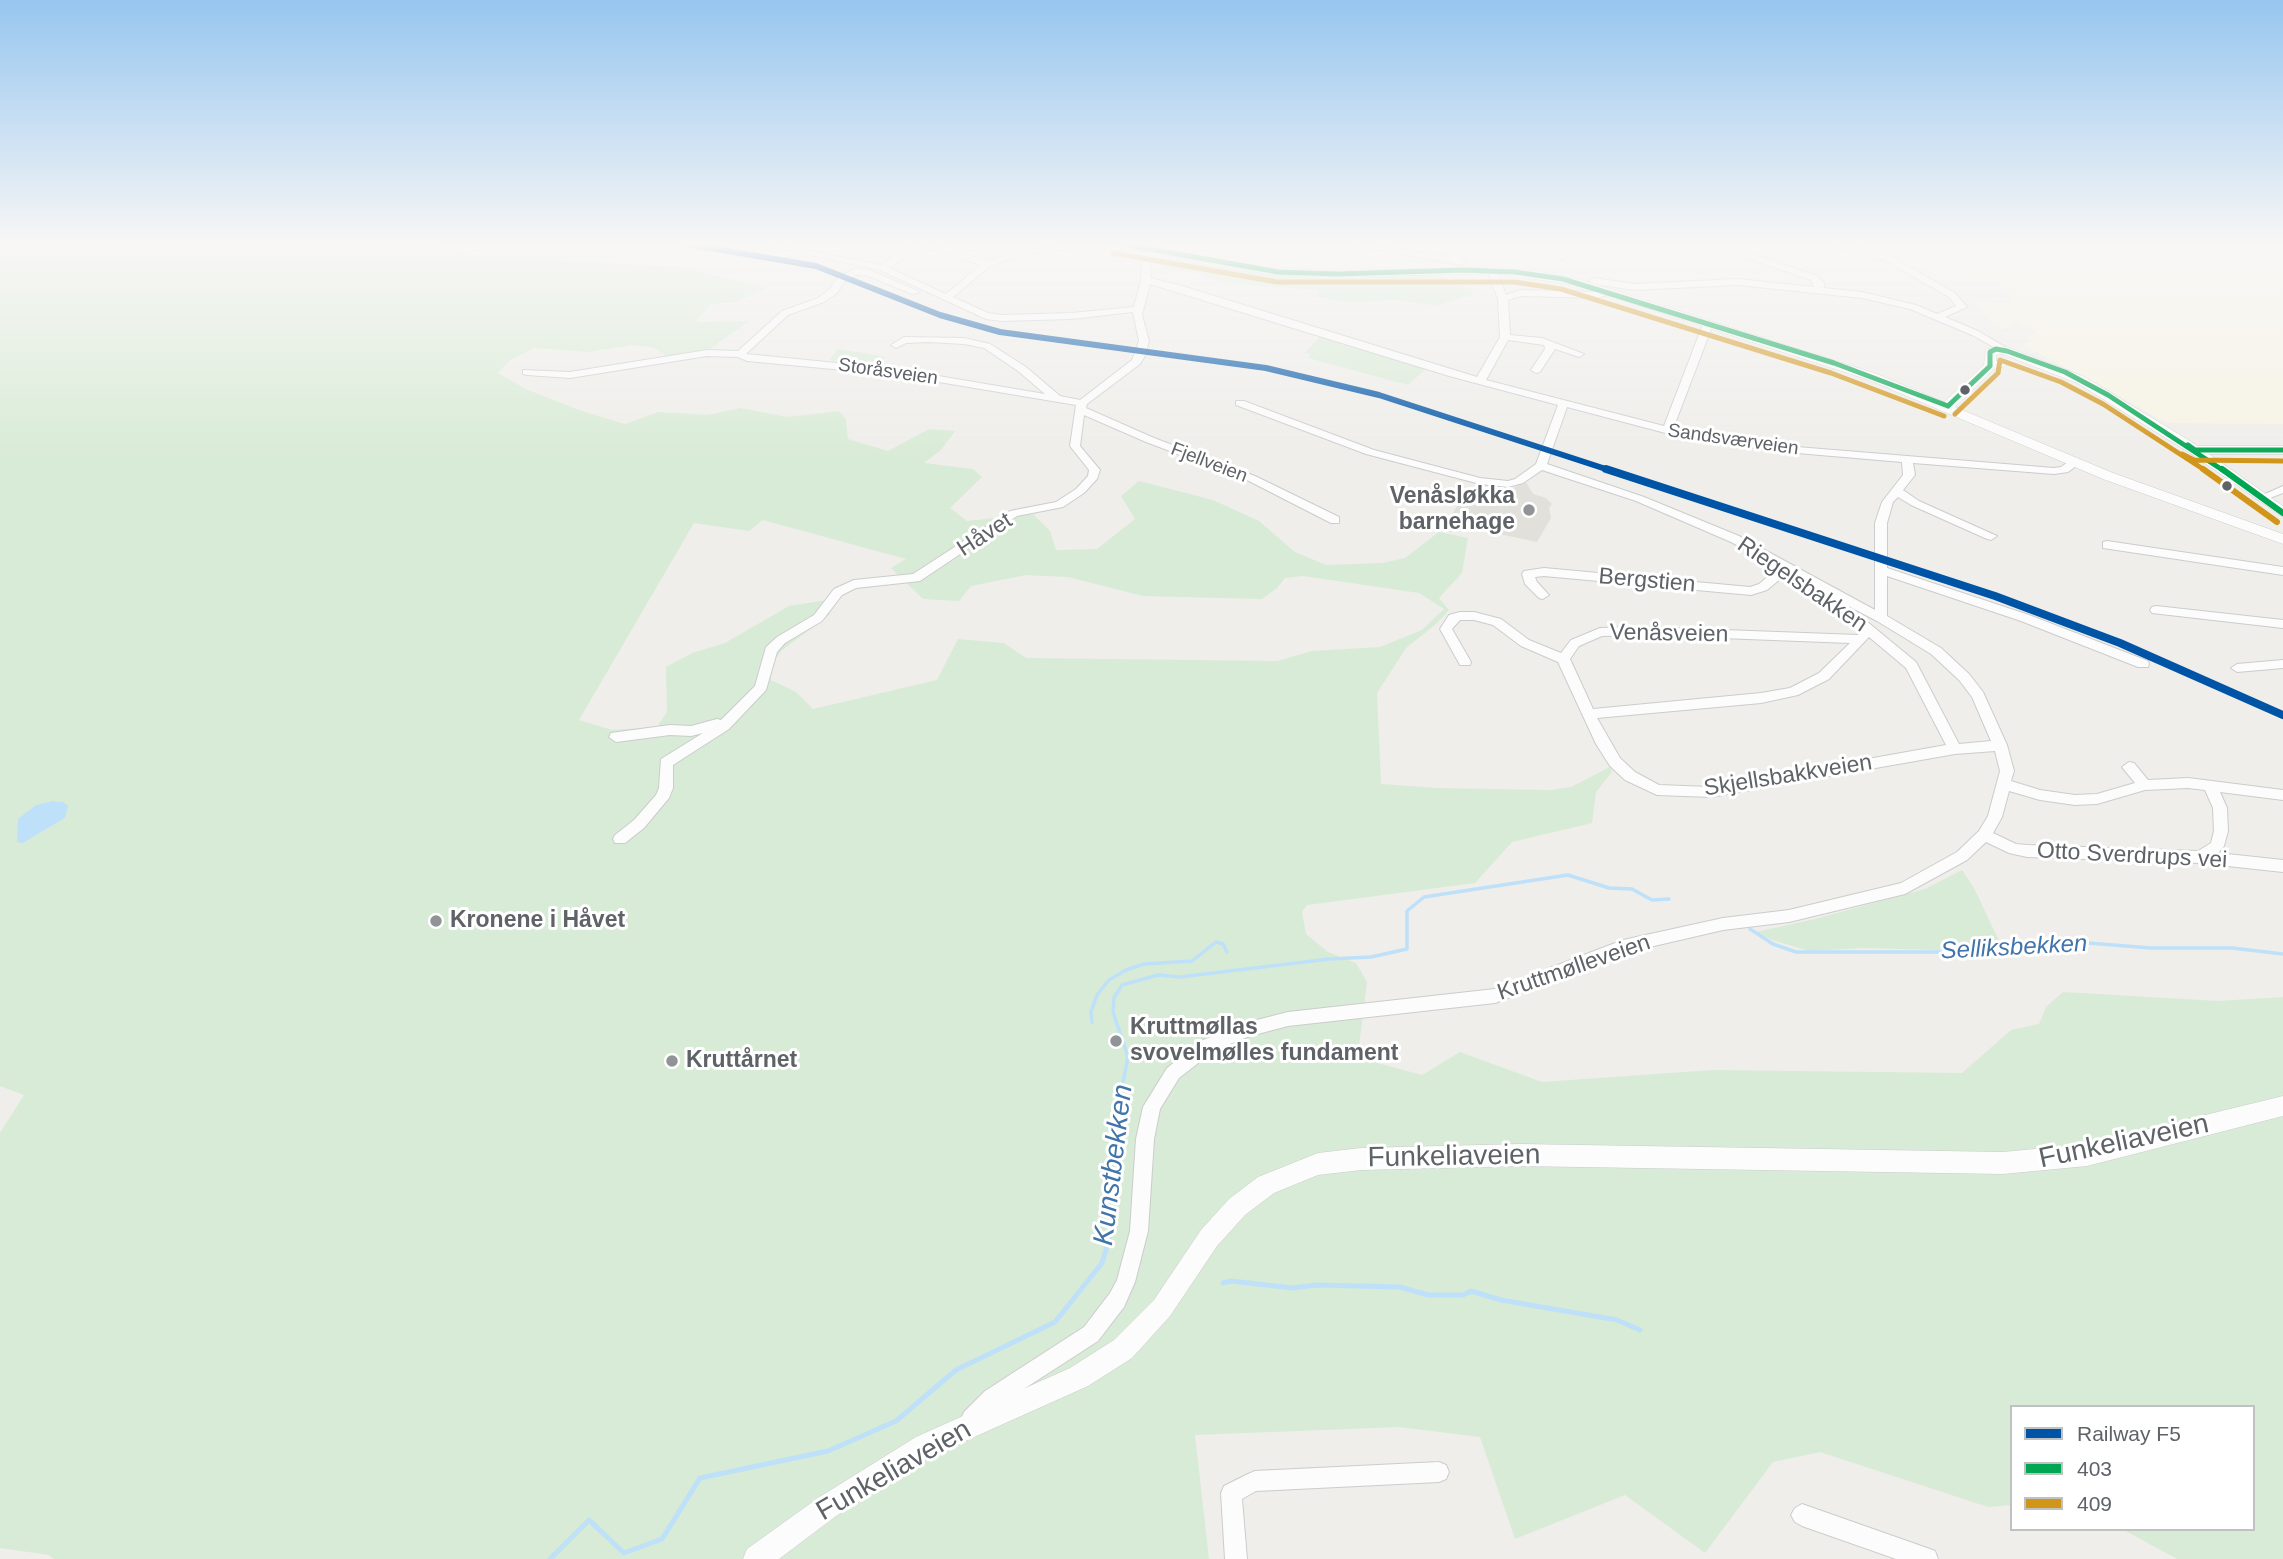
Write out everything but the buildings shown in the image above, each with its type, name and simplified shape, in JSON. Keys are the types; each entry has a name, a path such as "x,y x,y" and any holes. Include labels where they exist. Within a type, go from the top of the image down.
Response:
{"street":[{"path":"740,354 782,316"},
{"path":"985,316 1002,318 1073,316"},
{"path":"1081,406 1136,362 1144,341 1139,316"},
{"name":"Sandsværveien","path":"1269,316 1480,381 1667,431 1732,443 2054,471 2064,470 2075,462"},
{"path":"1480,381 1505,337 1504,316"},
{"path":"1674,316 1844,366 1948,406 2075,462 2283,538"},
{"path":"1934,316 1990,353 2036,363 2092,386 2195,450 2283,513"},
{"path":"1667,431 1707,327"},
{"path":"1505,337 1539,340 1579,354"},
{"path":"896,345 904,340 928,339 964,341 987,346 1022,369 1056,399"},
{"path":"1536,370 1550,349 1549,344"},
{"path":"1990,353 2010,357"},
{"path":"1948,406 1990,353"},
{"name":"Storåsveien","path":"527,372 570,375 690,356 740,354 747,358 897,372 1056,399 1081,406"},
{"path":"1240,402 1370,452 1480,481 1508,484 1519,481 1541,466 1564,402"},
{"name":"Fjellveien","path":"1081,406 1150,440 1251,478 1335,520"},
{"name":"Håvet","path":"620,839 655,808 666,792 667,763 710,736 761,687 771,650 781,640 818,618 838,592 854,584 916,578 1014,513 1059,505 1080,491 1095,474 1074,446 1081,406"},
{"path":"2195,450 2283,450"},
{"path":"1881,618 1881,523 1884,511 1909,475 1907,458"},
{"name":"Riegelsbakken","path":"1541,466 1640,499 1735,539 1786,568 1793,580 1864,634 1911,665 1955,749"},
{"path":"2262,498 2283,489"},
{"path":"1897,491 1915,503 1991,536"},
{"path":"2107,545 2283,571"},
{"path":"1882,562 2143,664"},
{"name":"Kruttmølleveien","path":"962,1427 992,1398 1091,1334 1118,1300 1126,1282 1139,1231 1145,1139 1152,1107 1173,1073 1209,1045 1249,1029 1288,1019 1495,996 1623,947 1723,924 1789,916 1905,888 1962,856 1984,835 1995,817 2007,771 2000,745 1978,695 1964,677 1936,651 1881,618 1786,568"},
{"name":"Bergstien","path":"1543,595 1531,584 1528,574 1544,572 1751,591 1763,587 1786,568"},
{"path":"2156,610 2283,624"},
{"path":"1465,662 1446,629 1453,618 1460,616 1474,616 1497,622 1525,643 1563,659"},
{"name":"Venåsveien","path":"1563,659 1575,643 1600,632 1864,634"},
{"path":"1590,714 1761,698 1793,692 1824,676 1864,634"},
{"name":"Skjellsbakkveien","path":"1563,659 1601,740 1615,762 1630,776 1657,790 1711,792 1955,749 2000,745"},
{"path":"2237,668 2283,664"},
{"name":"Håvet","path":"616,737 707,729 731,717"},
{"path":"2129,767 2145,785"},
{"path":"2005,784 2040,795 2075,800 2097,799 2145,785 2166,783 2283,795"},
{"path":"2200,857 2217,846 2221,831 2220,808 2210,786"},
{"name":"Otto Sverdrups vei","path":"1984,835 2014,849 2027,851 2200,857 2283,866"},
{"name":"Funkeliaveien","path":"757,1559 876,1474 962,1427 1079,1377 1123,1349 1162,1308 1209,1238 1237,1206 1266,1185 1318,1164 1362,1159 1520,1154 2003,1163 2087,1154 2283,1106"},
{"path":"1236,1559 1231,1493 1255,1481 1439,1472"},
{"path":"1802,1515 1927,1559"}],"shaded area":[{"path":"1986,316 2283,316 2283,424 2171,423 2159,419 2023,345 2032,340 2027,338 2037,331 2016,322 2002,330 1995,327"},
{"path":"1526,482 1533,494 1546,498 1552,504 1549,508 1551,518 1537,542 1485,531 1440,532 1463,497 1491,490 1509,490"}],"green space":[{"path":"0,316 701,316 696,322 749,321 711,348 667,356 653,347 633,345 587,352 534,348 509,361 498,373 526,389 579,410 625,424 658,412 708,415 740,408 788,417 839,411 846,419 848,439 888,451 929,429 955,431 941,450 924,463 973,469 982,477 950,508 967,521 1033,514 1050,531 1056,550 1097,549 1135,519 1121,496 1139,481 1213,500 1259,521 1295,552 1326,565 1383,563 1405,558 1439,532 1468,538 1462,573 1439,598 1449,610 1406,648 1377,693 1381,784 1551,790 1571,787 1610,767 1612,772 1596,792 1592,823 1512,842 1475,883 1307,905 1302,912 1306,934 1328,952 1356,963 1367,982 1359,1046 1370,1061 1422,1075 1460,1052 1542,1082 1712,1070 1962,1073 2011,1030 2039,1024 2046,1007 2063,992 2218,1001 2283,997 2283,1559 2177,1559 2126,1531 2255,1531 2255,1405 2010,1405 2010,1505 1988,1507 1820,1452 1773,1462 1705,1553 1625,1495 1515,1539 1480,1437 1399,1427 1195,1435 1209,1559 54,1559 49,1555 0,1548 0,1133 24,1095 0,1086","holes":["763,520 906,559 891,568 923,599 959,601 971,586 1026,575 1068,577 1143,596 1262,599 1285,578 1303,576 1419,593 1444,609 1422,630 1380,647 1312,651 1277,661 1026,658 1004,643 958,639 937,680 813,709 796,692 771,680 771,666 781,651 829,615 839,598 789,606 725,643 692,653 666,667 667,712 657,727 612,730 579,720 694,523 749,531","59,802 65,818 23,843 36,805"]},
{"path":"1320,336 1426,369 1408,385 1308,358 1310,354 1305,353"},
{"path":"837,349 885,357 879,366 830,360"},
{"path":"1962,870 1974,888 2000,943 1938,950 1864,948 1809,951 1772,940 1756,932 1925,889"}],"water":[{"path":"52,801 63,802 68,806 65,818 23,843 17,842 18,819 36,805"}],"waterway":[{"name":"Kunstbekken","path":"1117,1112 1128,1057 1113,1012 1114,998 1122,985 1158,975 1180,977 1329,959 1371,957 1407,949 1407,911 1424,897 1568,875 1609,888 1632,889 1652,900 1669,899"},
{"name":"Selliksbekken","path":"1750,929 1773,944 1796,952 1939,952 2010,945 2060,944 2077,949 2088,943 2151,948 2232,948 2283,954"},
{"path":"1092,1022 1091,1012 1097,995 1109,980 1126,970 1144,964 1192,961 1216,942 1223,944 1227,952"},
{"name":"Kunstbekken","path":"550,1559 589,1520 624,1553 662,1539 700,1478 828,1451 896,1421 956,1370 1055,1322 1102,1263 1113,1225 1111,1145 1118,1110"},
{"path":"1223,1283 1231,1281 1293,1288 1316,1285 1400,1287 1428,1295 1463,1295 1471,1291 1501,1300 1617,1320 1640,1330"}],"rail line":[{"name":"F5","path":"943,316 1000,332 1266,368 1379,395 1995,596 2120,643 2283,715"}],"transit line":[{"name":"409","path":"1647,316 1831,373 1944,416"},
{"name":"403","path":"1682,316 1834,363 1948,406"},
{"name":"403","path":"1948,406 1990,366 1990,352 1996,349 2007,351 2065,372 2108,395 2195,450 2283,513"},
{"name":"409","path":"1955,414 1998,373 2000,360 2004,361 2061,382 2103,404 2189,459 2277,522"},
{"name":"403","path":"2188,445 2195,450 2283,450"},
{"name":"409","path":"2182,454 2194,460 2283,461"}],"place":[{"name":"Venåsløkka barnehage","path":"1529,510"},
{"name":"Kronene i Håvet","path":"436,921"},
{"name":"Kruttmøllas svovelmølles fundament","path":"1116,1041"},
{"name":"Kruttårnet","path":"672,1061"}]}
